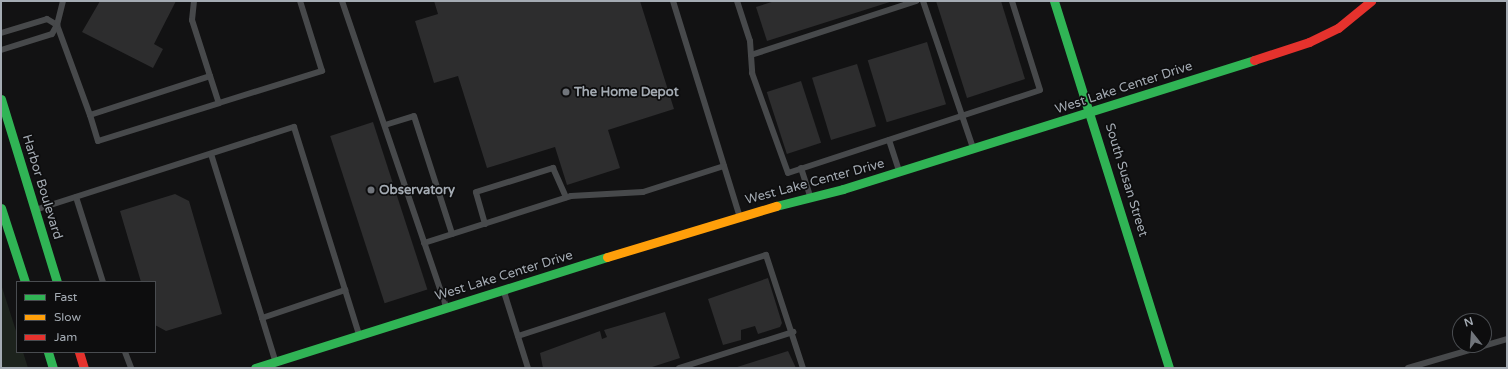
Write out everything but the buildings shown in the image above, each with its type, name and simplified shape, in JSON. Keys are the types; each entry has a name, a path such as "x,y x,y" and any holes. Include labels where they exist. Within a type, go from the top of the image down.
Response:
{"street":[{"name":"South Susan Street","path":"1054,1 1091,113 1169,368"},
{"name":"West Lake Center Drive","path":"255,368 739,216 899,172 1091,113 1309,42 1338,28 1371,1"},
{"name":"Harbor Boulevard","path":"1,99 58,281"},
{"path":"1,208 25,281"},
{"path":"48,353 53,368"},
{"path":"79,353 84,368"}],"lane":[{"path":"1,50 52,34 57,25 63,1"},
{"path":"194,1 192,20 219,103"},
{"path":"1,33 47,19 57,25 98,141 322,72 300,1"},
{"path":"342,1 446,308"},
{"path":"673,1 739,216"},
{"path":"738,1 750,41 752,73 788,173 1040,90 1012,1"},
{"path":"751,55 916,1"},
{"path":"923,1 963,115 973,149"},
{"path":"90,115 210,76"},
{"path":"385,125 414,116 452,234"},
{"path":"35,210 294,127 360,335"},
{"path":"889,140 899,172"},
{"path":"211,154 276,362"},
{"path":"424,243 566,197 643,192 724,166"},
{"path":"485,224 476,192 553,168 566,197"},
{"path":"801,168 810,197"},
{"path":"76,197 103,281"},
{"path":"518,336 766,255 793,332 803,368"},
{"path":"262,318 345,290"},
{"path":"503,290 528,368"},
{"path":"679,368 793,332"},
{"path":"1408,368 1507,339"},
{"path":"125,353 130,368"}],"shaded area":[{"path":"1,284 16,331 16,353 23,353 28,368 1,368"}],"traffic: fast":[{"path":"1054,1 1169,368"},
{"path":"776,206 843,189 1254,60"},
{"path":"1,99 57,281"},
{"path":"1,208 25,281"},
{"path":"255,368 607,257"},
{"path":"48,353 53,368"}],"traffic: slow":[{"path":"607,257 776,206"}],"traffic: jam":[{"path":"1254,60 1309,42 1338,28 1371,1"},
{"path":"79,353 84,368"}],"place":[{"name":"The Home Depot","path":"566,92"},
{"name":"Observatory","path":"371,190"}]}
